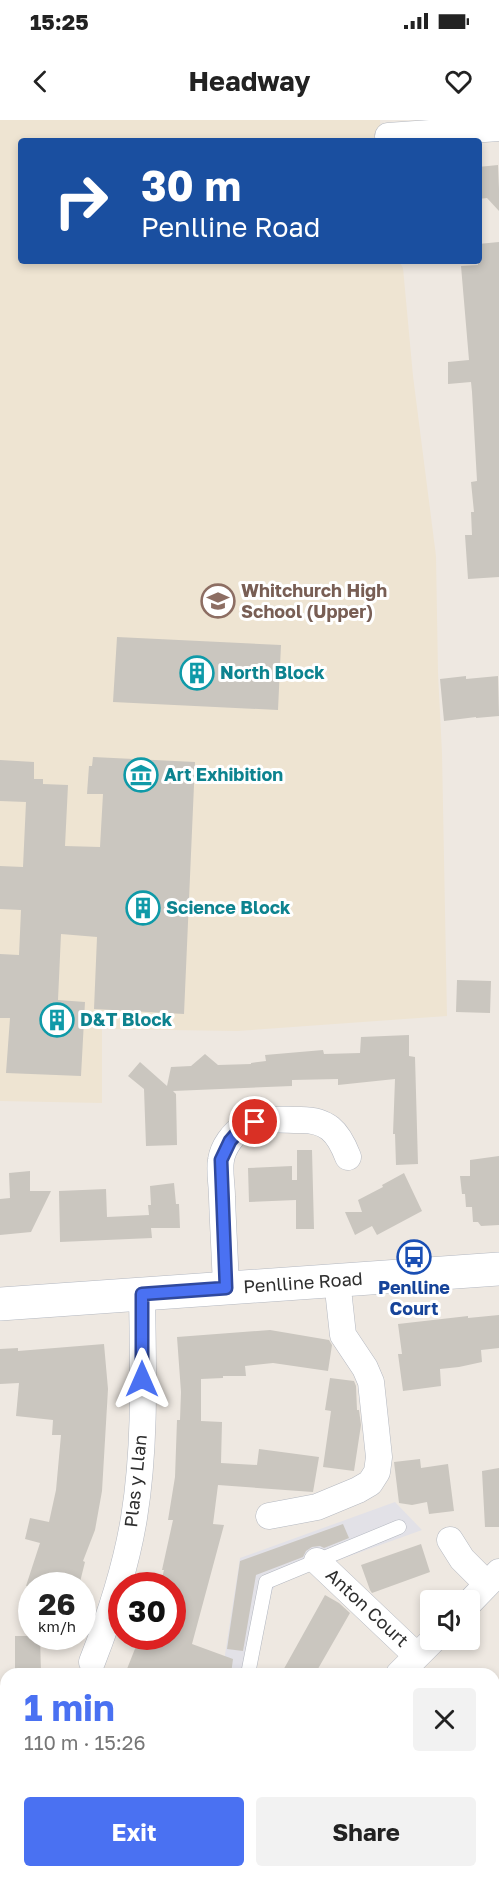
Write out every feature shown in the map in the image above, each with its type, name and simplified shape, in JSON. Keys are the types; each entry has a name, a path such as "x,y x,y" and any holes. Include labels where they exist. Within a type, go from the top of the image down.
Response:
{"street":[{"path":"388,136 499,128"},
{"path":"226,1288 221,1160 230,1141 237,1133 245,1126 262,1121 310,1119 330,1127 341,1138 348,1157"},
{"name":"Penlline Road","path":"0,1304 499,1269"},
{"path":"268,1516 317,1507 338,1499 370,1483 377,1472 379,1457 370,1382 365,1368 343,1335 337,1280"},
{"name":"Plas y Llan","path":"92,1662 113,1604 134,1518 139,1484 142,1431 142,1294"},
{"path":"450,1540 462,1559 485,1586"},
{"name":"Anton Court","path":"317,1561 420,1644"},
{"path":"405,1668 423,1650"}],"lane":[{"path":"249,1668 266,1582 399,1527"}],"shaded area":[{"name":"Whitchurch High School (Upper)","path":"0,120 380,120 381,138 18,138 18,264 401,264 403,268 413,376 436,556 447,1016 237,1031 102,1029 102,1103 0,1101"},
{"path":"395,1502 422,1530 277,1582 272,1591 256,1668 223,1668 240,1558"}],"building":[{"path":"498,165 499,211 487,198 482,199 482,167"},
{"path":"499,242 499,577 468,579 465,535 472,535 471,512 474,512 471,482 477,481 472,392 471,382 448,384 448,362 469,360 461,266 482,264 482,244"},
{"name":"North Block","path":"117,637 281,645 278,710 113,702"},
{"path":"466,676 466,679 498,676 499,716 444,721 440,679"},
{"path":"93,757 195,762 184,1014 94,1009 97,937 61,934 58,1000 85,1002 81,1076 6,1073 10,1018 0,1018 0,954 19,955 21,910 0,909 0,866 23,867 26,802 0,801 0,760 34,762 34,779 43,779 43,784 68,785 65,846 100,847 103,794 87,794 89,766 92,766"},
{"path":"457,980 491,981 490,1013 456,1012"},
{"path":"409,1035 409,1056 415,1057 418,1164 396,1165 395,1134 393,1134 395,1079 338,1085 338,1079 292,1080 292,1086 173,1091 176,1094 177,1145 146,1146 144,1089 128,1076 140,1062 167,1086 171,1067 191,1066 205,1054 218,1065 251,1064 266,1061 265,1055 323,1050 324,1054 360,1053 361,1037"},
{"path":"297,1150 312,1150 314,1229 296,1229 296,1200 249,1202 248,1168 292,1166 292,1180 297,1180"},
{"path":"499,1156 499,1225 481,1226 478,1222 473,1222 472,1207 466,1207 460,1176 470,1176 470,1160"},
{"path":"30,1171 30,1191 51,1191 31,1232 0,1235 0,1199 10,1198 9,1173"},
{"path":"404,1173 422,1211 377,1235 372,1226 355,1235 345,1212 362,1212 358,1200"},
{"path":"174,1183 176,1204 179,1204 180,1228 151,1228 152,1238 60,1242 59,1191 106,1189 107,1217 149,1215 150,1186"},
{"path":"499,1315 499,1348 481,1350 482,1362 440,1369 441,1386 403,1391 398,1354 402,1354 398,1324"},
{"path":"270,1330 329,1340 332,1345 328,1371 273,1363 245,1366 246,1376 201,1379 201,1421 222,1422 221,1463 257,1465 259,1449 319,1457 313,1492 218,1485 213,1524 224,1525 192,1644 233,1659 232,1668 127,1668 134,1650 186,1650 186,1572 164,1572 162,1570 173,1520 168,1520 175,1477 177,1420 180,1420 181,1392 177,1337"},
{"path":"104,1344 108,1389 102,1491 95,1530 83,1561 85,1562 82,1572 31,1572 40,1543 25,1539 30,1518 49,1522 56,1490 61,1435 52,1435 53,1420 16,1416 19,1383 0,1384 0,1349 18,1348 18,1351"},
{"path":"330,1378 354,1381 356,1386 357,1410 359,1410 361,1425 354,1471 323,1467 331,1411 325,1410"},
{"path":"420,1459 421,1468 448,1464 454,1511 429,1514 427,1502 412,1505 399,1503 394,1462"},
{"path":"499,1468 499,1527 485,1527 482,1471"},
{"path":"343,1524 349,1538 324,1548 312,1547 303,1557 256,1575 243,1651 227,1649 240,1561"},
{"path":"421,1544 430,1572 372,1593 361,1565"},
{"path":"325,1595 350,1613 318,1668 284,1668"},
{"path":"15,1636 18,1636 18,1650 40,1650 41,1668 15,1668"}],"place":[{"name":"Whitchurch High School (Upper)","path":"218,601"},
{"name":"North Block","path":"197,673"},
{"name":"Art Exhibition","path":"141,775"},
{"name":"Science Block","path":"143,908"},
{"name":"D&T Block","path":"57,1020"},
{"name":"Penlline Court","path":"414,1257"}],"route":[{"path":"142,1379 142,1294 226,1288 221,1160 224,1150 237,1133 245,1126 255,1122"}]}
